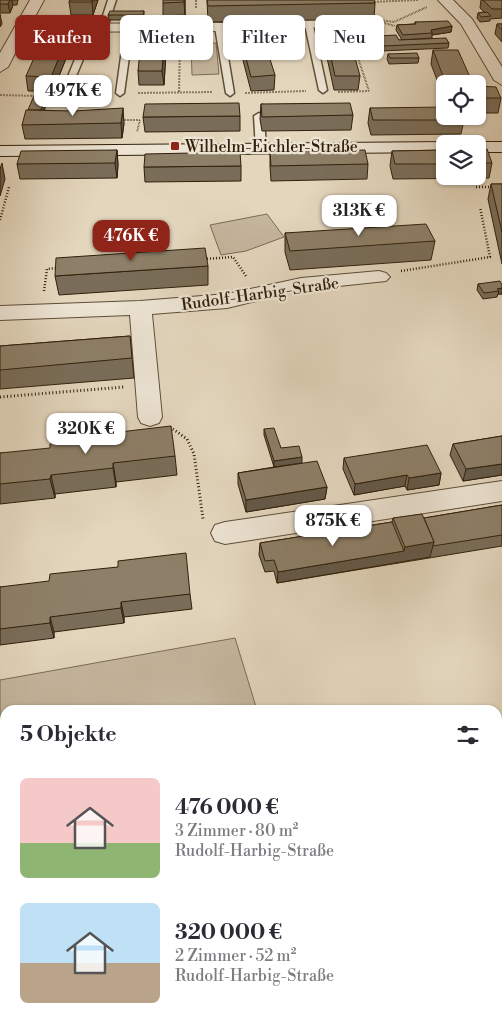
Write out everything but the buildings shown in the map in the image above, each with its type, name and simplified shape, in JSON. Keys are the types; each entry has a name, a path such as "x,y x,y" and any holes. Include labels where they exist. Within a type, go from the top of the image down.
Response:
{"street":[{"path":"29,15 38,0"},
{"path":"439,2 467,22 502,80"},
{"path":"213,27 315,24"},
{"path":"0,67 15,40"},
{"path":"486,147 502,146"},
{"path":"0,151 436,147"},
{"name":"Rudolf-Harbig-Straße","path":"0,313 140,308 227,301 301,284 379,277"},
{"path":"140,308 150,417"},
{"path":"226,533 502,490"}],"lane":[{"path":"104,15 112,0"},
{"path":"309,24 323,90"},
{"path":"219,27 230,93"},
{"path":"65,93 81,60"},
{"path":"120,93 125,60"},
{"path":"259,116 261,149"}],"path":[{"path":"369,2 418,0"},
{"path":"384,22 394,22 439,2"},
{"path":"394,22 396,26"},
{"path":"179,92 180,60"},
{"path":"117,120 140,120 143,118"},
{"path":"134,136 138,131 140,120"},
{"path":"0,220 9,187"},
{"path":"476,187 502,187"},
{"path":"379,277 382,273 433,268 467,259 490,257 480,207"},
{"path":"203,259 232,257 259,295"},
{"path":"42,312 47,269 66,268"},
{"path":"0,397 146,385"},
{"path":"150,417 181,434 194,454 201,519"}],"shaded area":[{"path":"213,43 216,43 219,74 192,75 192,60 213,60"},
{"path":"267,214 284,237 246,251 221,255 210,225"},
{"path":"235,638 255,705 0,705 0,680"}],"place":[{"name":"Wilhelm-Eichler-Straße","path":"175,146"}]}
